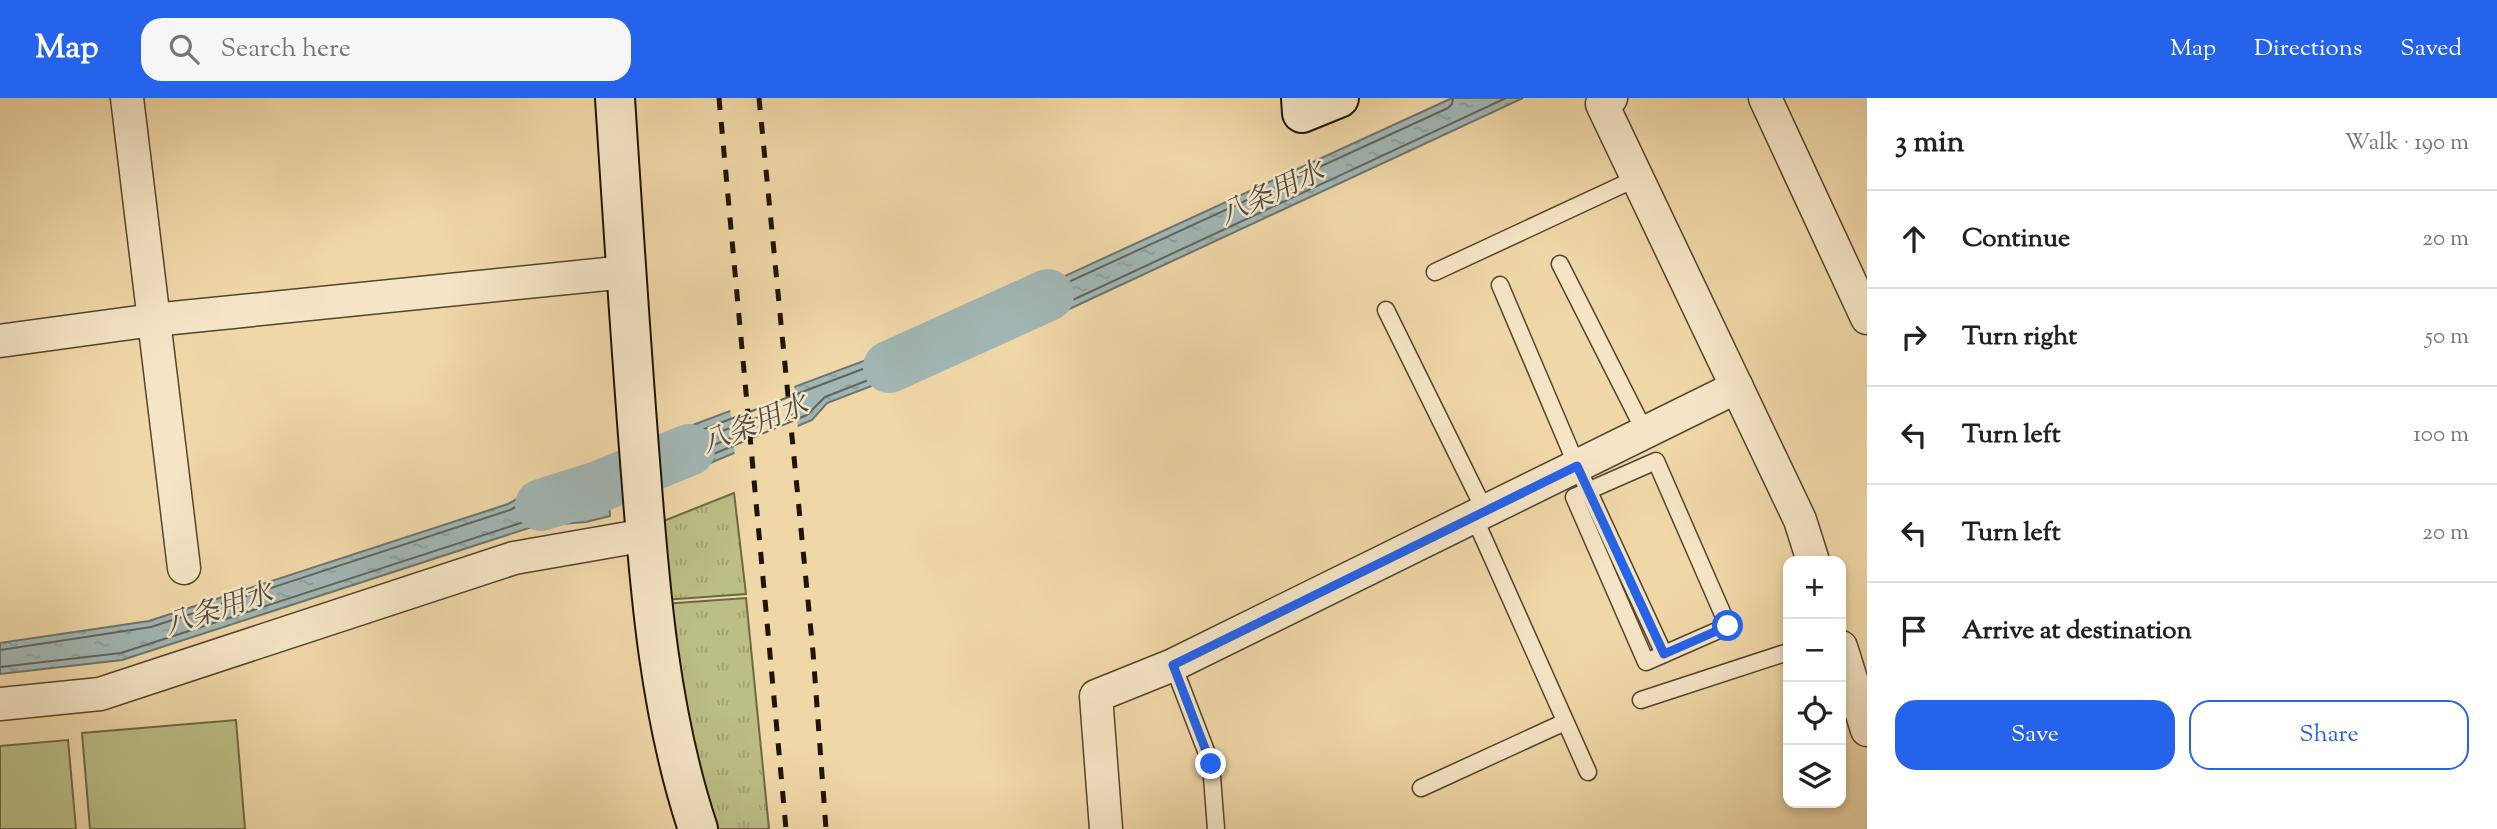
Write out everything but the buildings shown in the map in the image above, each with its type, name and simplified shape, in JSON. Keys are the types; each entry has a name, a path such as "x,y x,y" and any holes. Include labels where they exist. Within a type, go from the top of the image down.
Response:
{"street":[{"path":"127,98 184,568"},
{"path":"615,98 644,519 661,671 679,759 698,829"},
{"path":"1301,98 1302,113 1339,98"},
{"path":"1611,98 1602,104 1800,520 1811,556"},
{"path":"1765,98 1867,318"},
{"path":"0,341 153,320 626,272"},
{"path":"1106,829 1096,695 1173,665 1479,514 1583,478 1643,445 1737,387"},
{"path":"0,704 100,694 514,558 644,519"},
{"path":"1846,662 1865,718"}],"lane":[{"path":"1435,272 1637,178"},
{"path":"1500,285 1583,478 1664,654 1722,628 1643,445 1560,264"},
{"path":"1386,310 1479,514 1588,772"},
{"path":"1641,700 1783,654"},
{"path":"1173,665 1211,764 1216,829"},
{"path":"1421,788 1565,722"}],"green space":[{"path":"734,493 746,594 664,600 656,524"},
{"path":"746,598 769,829 713,829 663,604"},
{"path":"236,720 245,829 90,829 82,733"},
{"path":"68,740 76,829 0,829 0,746"}],"water":[{"path":"1452,98 1523,98 1052,317 989,343 978,316"},
{"path":"949,329 960,352 827,403 812,420 656,486 658,438"},
{"path":"607,465 610,516 586,522 535,526 122,660 0,674 0,643 149,621 508,504 562,474"}],"pier":[{"path":"794,383 798,430 735,457 730,408"}],"waterway":[{"name":"八条用水","path":"889,367 1048,295"},
{"name":"八条用水","path":"541,505 598,487 689,450"}],"railway":[{"path":"719,98 786,829"},
{"path":"759,98 813,652 826,829"}],"route":[{"path":"1211,764 1173,665 1577,466 1664,654 1728,626"}]}
